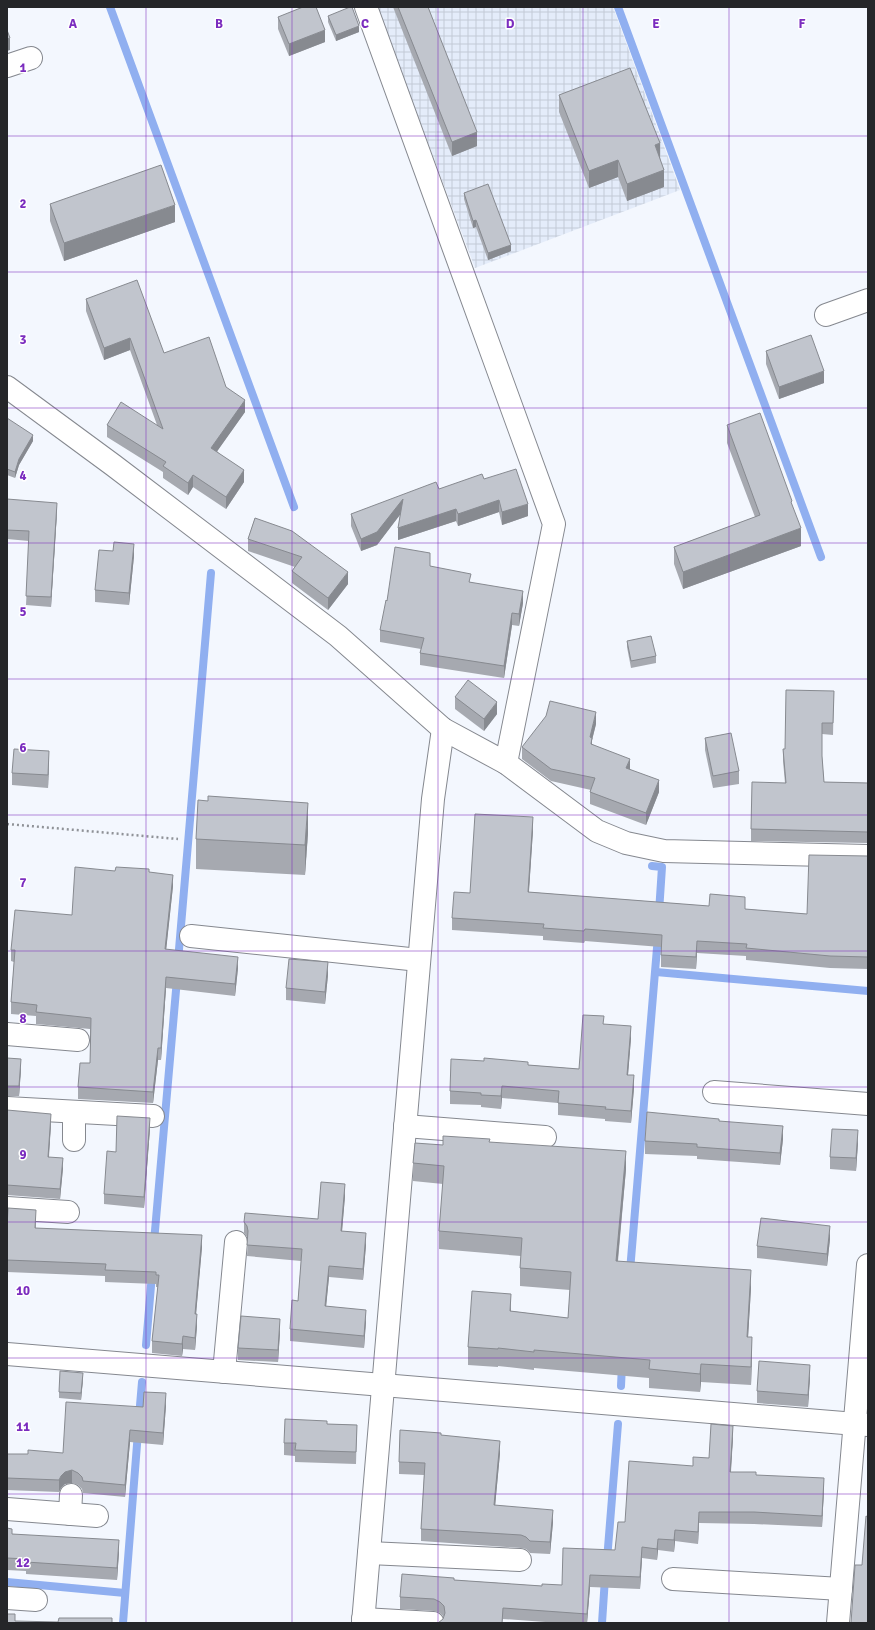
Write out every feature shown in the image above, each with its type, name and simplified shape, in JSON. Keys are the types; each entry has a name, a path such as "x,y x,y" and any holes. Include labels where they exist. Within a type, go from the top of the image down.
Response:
{"street":[{"path":"366,7 554,524 506,763"},
{"path":"7,66 31,58"},
{"path":"826,315 868,300"},
{"path":"7,387 113,464 338,636 443,729 506,763 597,831 626,843 664,851 868,856"},
{"path":"433,1623 363,1621 433,799 443,729"},
{"path":"191,936 419,960"},
{"path":"7,1034 78,1040"},
{"path":"714,1092 868,1104"},
{"path":"7,1108 153,1116"},
{"path":"74,1112 74,1140"},
{"path":"405,1126 545,1137"},
{"path":"7,1208 68,1212"},
{"path":"224,1372 236,1242"},
{"path":"838,1623 861,1424 868,1265"},
{"path":"7,1354 861,1424"},
{"path":"7,1509 71,1504 97,1516"},
{"path":"369,1553 520,1560"},
{"path":"673,1579 841,1589"},
{"path":"7,1598 36,1600"}],"path":[{"path":"7,824 178,839"}],"shaded area":[{"path":"377,7 613,7 680,190 475,268"}],"building":[{"path":"303,7 316,7 325,30 289,44 278,17"},
{"path":"352,7 359,26 336,35 328,16"},
{"path":"398,7 428,7 477,132 452,142"},
{"path":"7,30 10,38 7,39"},
{"path":"630,68 660,143 655,145 664,170 627,184 618,160 589,171 559,95"},
{"path":"161,165 175,205 64,243 50,204"},
{"path":"488,184 511,245 488,253 476,220 473,221 464,193"},
{"path":"137,280 164,353 209,337 226,387 245,400 211,448 244,470 226,497 193,475 188,483 163,466 166,462 107,425 121,402 163,429 130,338 104,348 86,299"},
{"path":"811,335 824,371 779,387 766,351"},
{"path":"760,413 801,528 683,572 674,547 760,515 727,425"},
{"path":"7,418 33,435 19,459 15,472 7,469"},
{"path":"516,469 528,504 502,512 499,500 458,514 456,509 398,528 403,499 377,532 361,539 351,514 436,482 439,489 482,474 484,479"},
{"path":"7,499 57,503 51,597 26,596 29,531 7,530"},
{"path":"255,518 292,531 348,572 328,598 292,571 302,557 248,539"},
{"path":"114,542 134,544 129,593 95,590 99,550 113,551"},
{"path":"395,547 430,553 430,566 471,574 469,582 523,591 519,614 512,613 504,666 420,653 424,638 380,630 386,600 387,601"},
{"path":"651,636 656,656 631,661 627,641"},
{"path":"468,680 497,702 484,719 455,697"},
{"path":"786,690 834,691 833,723 822,723 824,782 868,783 868,832 751,829 752,782 786,783 783,749 785,749"},
{"path":"550,701 596,712 590,737 592,738 591,744 630,759 626,768 659,780 646,813 590,792 595,778 551,769 522,747 546,716"},
{"path":"731,733 739,771 713,776 705,738"},
{"path":"14,749 49,751 48,775 12,773"},
{"path":"208,796 308,803 305,845 196,839 198,800 208,801"},
{"path":"475,814 533,817 528,892 709,906 710,894 745,897 745,909 807,914 809,855 868,856 868,957 830,956 746,948 747,944 697,941 696,957 661,955 662,935 585,929 584,931 543,928 544,924 452,918 454,892 470,893"},
{"path":"75,867 115,871 116,867 149,869 149,872 173,875 165,949 238,957 235,984 166,977 161,1048 158,1048 153,1092 78,1087 80,1063 90,1063 91,1018 36,1012 37,1005 11,1002 15,950 11,950 15,910 72,915"},
{"path":"289,959 328,962 325,992 286,988"},
{"path":"583,1015 604,1016 603,1024 631,1026 627,1075 634,1075 631,1111 605,1109 606,1107 558,1103 559,1091 502,1086 501,1096 450,1091 451,1059 484,1061 484,1058 528,1062 528,1065 579,1069"},
{"path":"7,1058 21,1059 19,1086 7,1086"},
{"path":"7,1110 51,1114 48,1157 63,1158 60,1189 7,1185"},
{"path":"647,1112 719,1119 719,1121 783,1126 780,1153 697,1147 697,1144 645,1141"},
{"path":"117,1116 150,1118 144,1197 104,1194 107,1151 116,1152"},
{"path":"832,1129 858,1130 856,1158 830,1157"},
{"path":"443,1136 490,1139 489,1142 626,1151 616,1261 751,1270 747,1337 752,1337 751,1367 701,1364 700,1374 649,1369 650,1360 534,1350 534,1352 498,1348 468,1347 472,1291 511,1294 510,1311 568,1318 571,1272 520,1268 522,1238 439,1231 444,1166 413,1163 415,1143 443,1145"},
{"path":"321,1182 345,1184 341,1231 366,1233 363,1269 329,1266 325,1306 366,1310 364,1336 290,1329 292,1300 298,1301 302,1249 247,1245 248,1231 244,1222 245,1213 318,1219"},
{"path":"8,1208 36,1210 35,1228 202,1235 195,1314 197,1314 195,1338 183,1336 182,1344 152,1341 159,1275 156,1275 156,1272 105,1270 106,1264 7,1260"},
{"path":"761,1218 830,1226 827,1254 757,1246"},
{"path":"241,1316 280,1319 278,1350 238,1348"},
{"path":"759,1361 810,1365 808,1395 757,1391"},
{"path":"60,1371 83,1373 81,1393 59,1392"},
{"path":"144,1392 166,1393 163,1433 130,1430 125,1485 83,1481 82,1477 78,1473 72,1470 65,1472 59,1480 7,1478 7,1454 28,1454 28,1450 63,1453 66,1402 143,1407"},
{"path":"285,1419 327,1421 327,1424 357,1425 356,1452 295,1450 296,1443 284,1443"},
{"path":"711,1424 733,1426 730,1472 756,1472 756,1475 824,1478 822,1516 754,1512 699,1512 698,1532 675,1530 674,1540 658,1539 657,1549 642,1547 640,1577 590,1575 587,1614 503,1608 502,1623 438,1623 443,1619 445,1613 444,1606 440,1602 434,1599 400,1597 402,1574 454,1578 454,1580 542,1586 542,1584 562,1585 563,1548 615,1550 618,1522 625,1522 629,1461 693,1466 693,1457 709,1458"},
{"path":"400,1430 441,1433 441,1435 500,1441 494,1505 553,1510 550,1542 530,1541 521,1535 421,1529 425,1463 399,1462"},
{"path":"866,1516 868,1517 868,1623 851,1623 855,1565 862,1565"},
{"path":"7,1528 12,1529 12,1534 119,1540 117,1568 26,1562 26,1559 7,1558"},
{"path":"7,1614 15,1614 15,1621 58,1622 59,1618 112,1618 112,1623 7,1623"}],"waterway":[{"path":"110,7 294,507"},
{"path":"618,7 821,557"},
{"path":"178,961 211,573"},
{"path":"652,866 662,867 659,912"},
{"path":"630,1271 658,936"},
{"path":"656,972 868,991"},
{"path":"154,1242 177,979"},
{"path":"146,1345 152,1274"},
{"path":"621,1386 622,1365"},
{"path":"139,1417 142,1382"},
{"path":"607,1560 618,1424"},
{"path":"123,1623 138,1432"},
{"path":"602,1623 605,1578"},
{"path":"7,1582 125,1593"}]}
